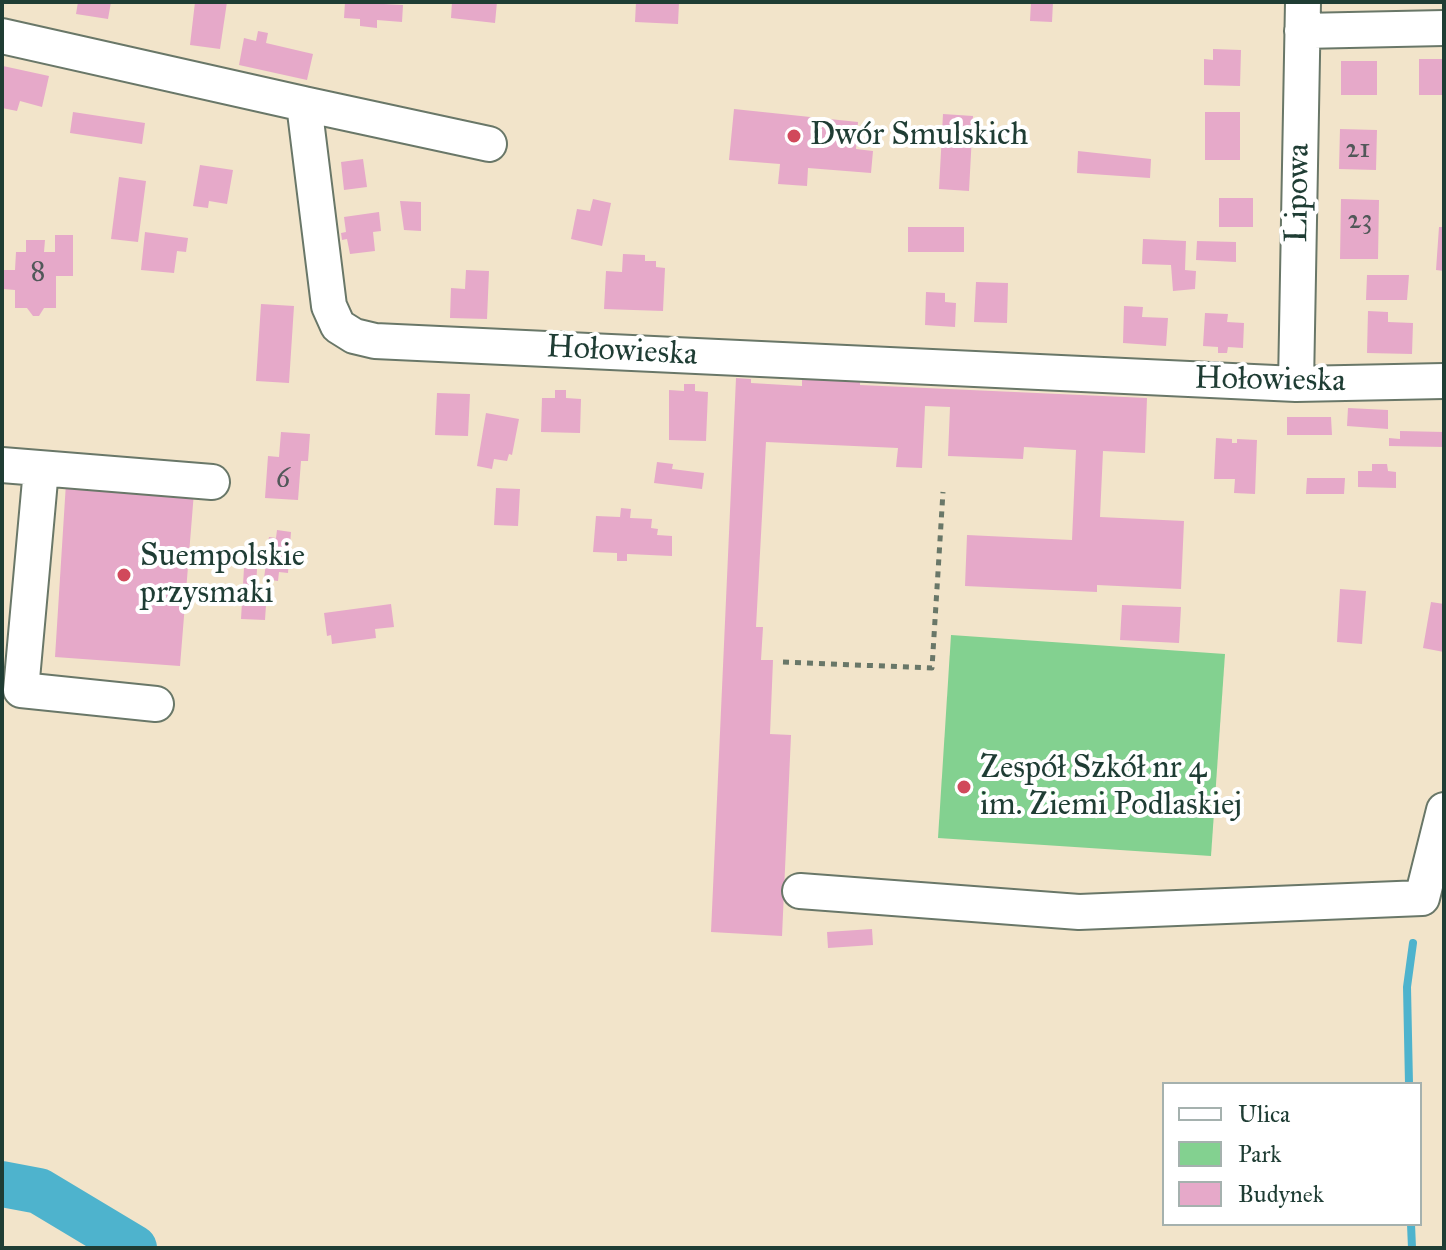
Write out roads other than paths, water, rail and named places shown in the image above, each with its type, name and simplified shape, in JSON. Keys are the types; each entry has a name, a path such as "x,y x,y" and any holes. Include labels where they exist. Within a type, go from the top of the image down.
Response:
{"street":[{"path":"1302,17 1444,28"},
{"name":"Lipowa","path":"1296,384 1302,17"},
{"path":"2,36 489,144"},
{"name":"Hołowieska","path":"304,104 329,306 338,326 354,336 375,341 1296,384 1444,381"},
{"path":"2,465 212,482"},
{"path":"41,469 21,690 156,704"},
{"path":"800,891 1079,912 1422,898 1444,810"}],"waterway":[{"path":"1409,1082 1407,987 1413,943"},
{"path":"2,1184 39,1191 134,1248"},
{"path":"1411,1226 1412,1248"}],"place":[{"name":"Dwór Smulskich","path":"794,136"},
{"name":"Suempolskie przysmaki","path":"124,575"},
{"name":"Zespół Szkół nr 4 im. Ziemi Podlaskiej","path":"964,787"}]}
